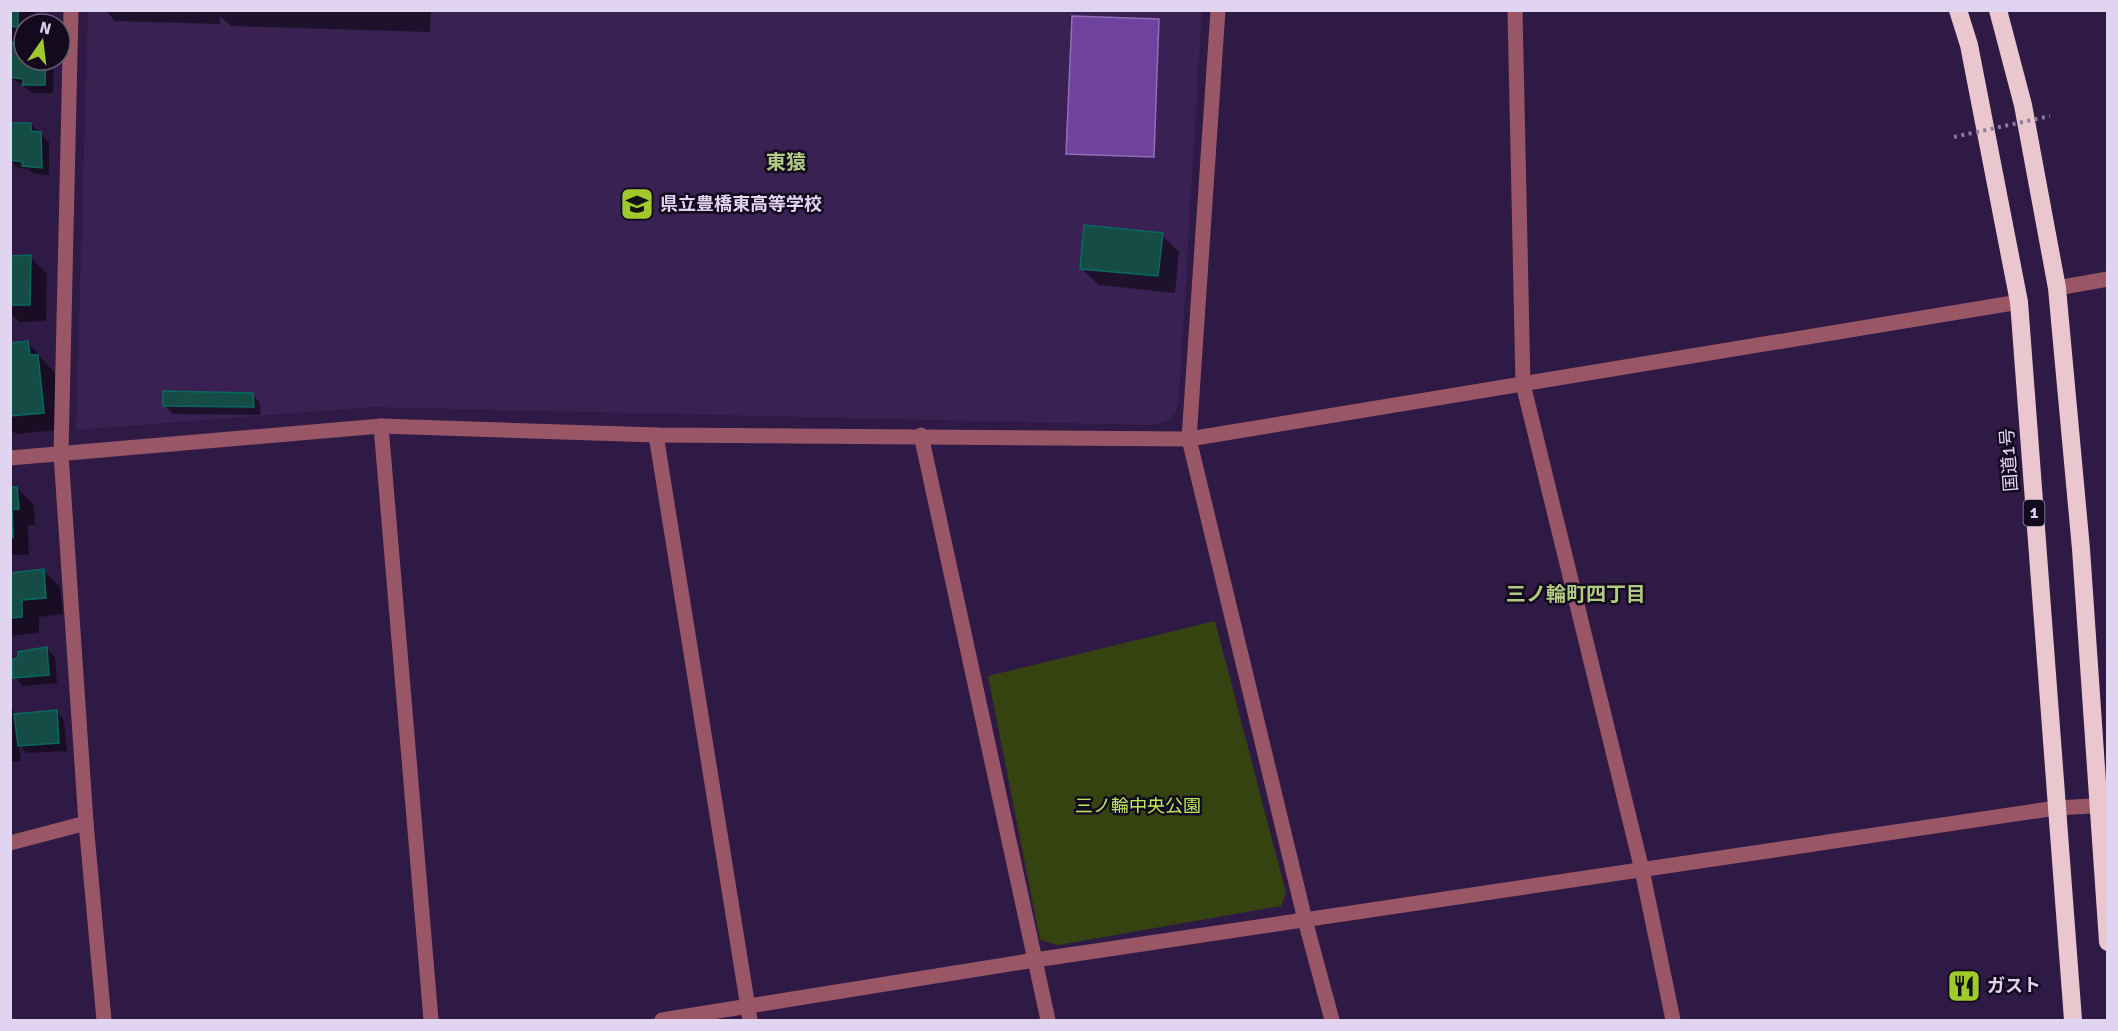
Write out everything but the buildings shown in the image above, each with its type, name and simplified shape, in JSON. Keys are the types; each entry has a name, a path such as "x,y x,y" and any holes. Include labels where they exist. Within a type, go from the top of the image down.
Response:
{"highway":[{"name":"国道1号","path":"1958,10 1970,45 2019,302 2073,1020"},
{"path":"1998,10 2023,105 2057,288 2102,805 2108,942"}],"street":[{"path":"71,10 61,454 86,823 104,1020"},
{"path":"1218,10 1189,439 1305,920 1332,1020"},
{"path":"1515,10 1523,384 1642,870 1673,1020"},
{"path":"2057,288 2108,279"},
{"path":"10,458 381,426 656,435 921,435 1189,439 2019,302"},
{"path":"381,426 430,1020"},
{"path":"656,435 749,1014"},
{"path":"921,435 1048,1020"},
{"path":"662,1020 749,1014 1035,960 2056,808 2102,805"},
{"path":"10,843 86,823"}],"path":[{"path":"1954,137 2050,116"}],"shaded area":[{"name":"県立豊橋東高等学校","path":"88,11 1202,11 1179,398 1176,413 1165,422 1151,425 372,407 76,430"},
{"path":"1072,16 1159,19 1154,157 1066,154"}],"green space":[{"name":"三ノ輪中央公園","path":"1215,621 1286,893 1281,906 1058,945 1040,940 988,676"}],"place":[{"name":"県立豊橋東高等学校","path":"637,204"},
{"name":"ガスト","path":"1964,986"}],"district":[{"name":"東猿","path":"786,162"},
{"name":"三ノ輪町四丁目","path":"1576,594"}]}
